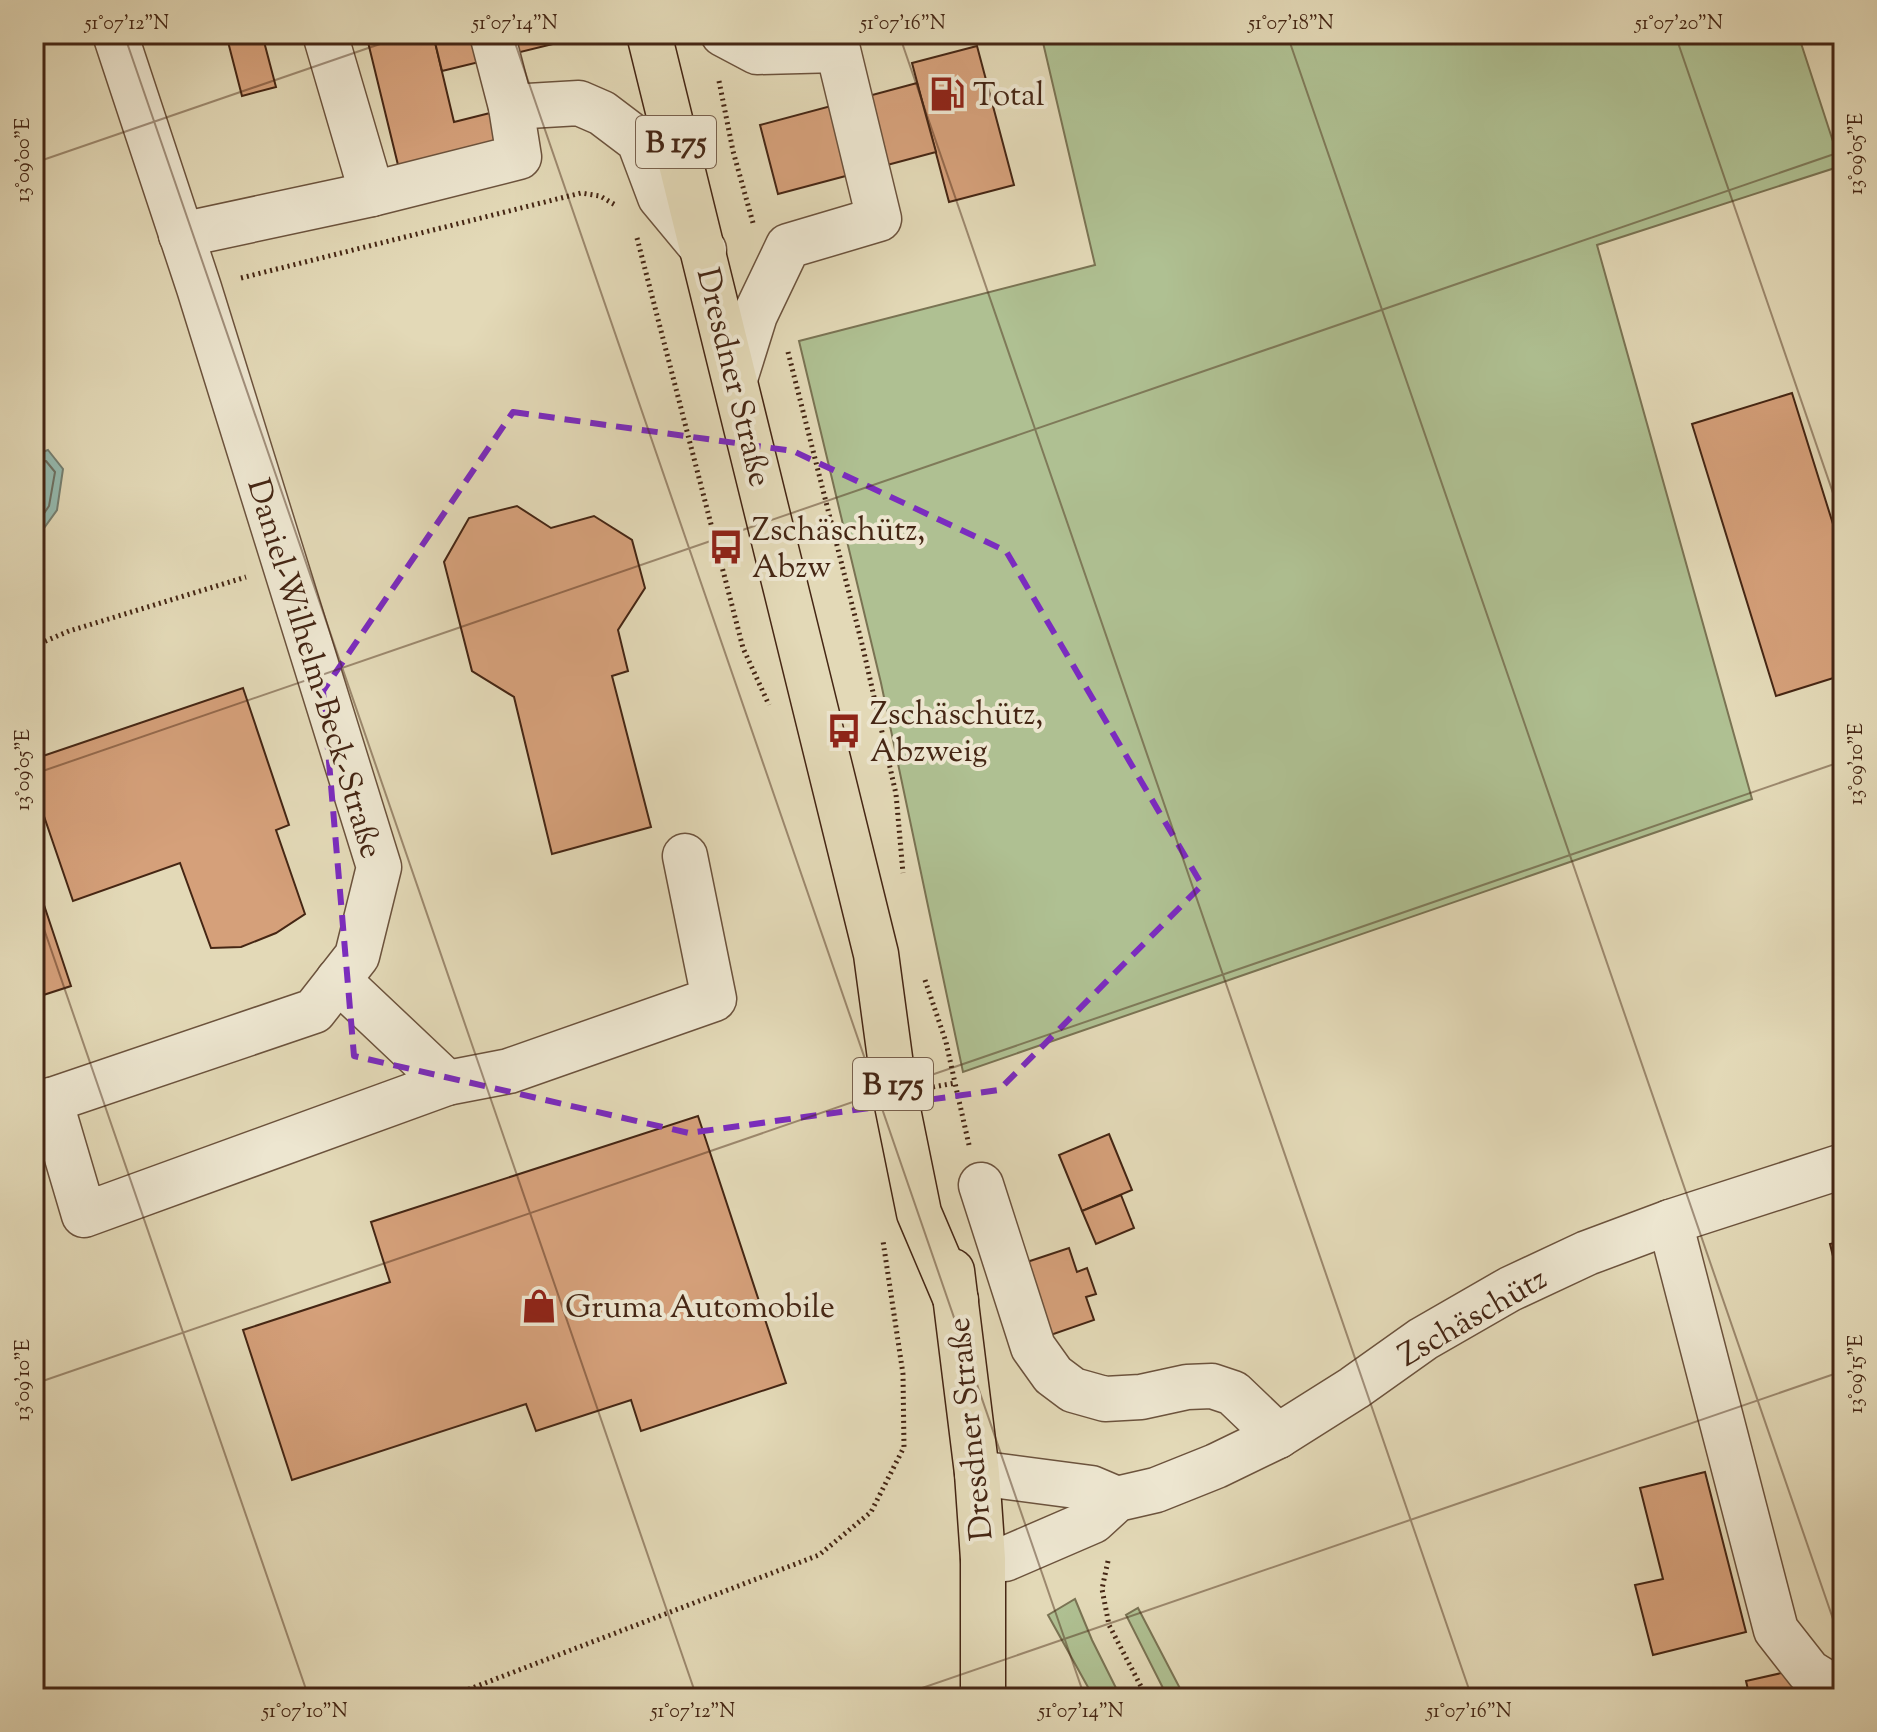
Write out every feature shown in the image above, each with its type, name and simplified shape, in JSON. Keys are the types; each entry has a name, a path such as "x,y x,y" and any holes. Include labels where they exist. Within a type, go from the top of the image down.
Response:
{"main road":[{"name":"Dresdner Straße","path":"649,34 876,954 911,1057 937,1086 946,1232 977,1473 983,1559"},
{"name":"Dresdner Straße","path":"876,954 895,1095 919,1213 956,1300"},
{"name":"B 175","path":"959,1698 961,1647 983,1559"},
{"name":"B 175","path":"983,1559 983,1698"}],"street":[{"name":"Daniel-Wilhelm-Beck-Straße","path":"42,1103 314,1011 357,956 379,867 199,288 115,34"},
{"path":"325,34 372,194"},
{"path":"181,235 372,194 519,157 511,107 492,34"},
{"path":"723,34 757,52 838,50 879,219 788,246 755,315 735,379"},
{"path":"511,107 579,103 602,113 639,141 660,197 704,250"},
{"path":"42,1103 84,1215 447,1083 509,1071 714,999 685,856"},
{"path":"338,980 447,1083"},
{"name":"Zschäschütz","path":"983,1559 1005,1559 1093,1521 1117,1499 1168,1485 1278,1436 1423,1339 1510,1289 1587,1253 1670,1222 1843,1166"},
{"path":"981,1185 1033,1347 1053,1375 1073,1390 1105,1399 1212,1386 1233,1393 1278,1436"},
{"path":"1670,1222 1776,1630 1809,1672 1843,1693"},
{"path":"977,1473 1091,1488 1117,1499"}],"path":[{"path":"719,78 733,151 771,282"},
{"path":"199,288 581,193 600,196 625,214"},
{"path":"633,224 743,648 773,718"},
{"path":"786,342 863,648 896,794 904,883"},
{"path":"34,646 69,631 285,564"},
{"path":"921,967 946,1042 937,1086 965,1133 981,1185"},
{"path":"446,1698 819,1555 871,1512 904,1447 903,1374 882,1236"},
{"path":"1109,1625 1147,1698"}],"highlighted area":[{"path":"513,412 793,451 1006,551 1202,885 999,1090 689,1133 354,1056 323,691"}],"green space":[{"path":"1041,34 1798,34 1841,166 1597,245 1752,799 963,1072 881,683 799,341 1095,265"},
{"path":"1075,1599 1121,1698 1094,1698 1048,1615"},
{"path":"1138,1608 1185,1698 1168,1698 1126,1615"}],"water":[{"path":"48,450 63,469 57,510 34,542 34,455"}],"building":[{"path":"226,34 262,34 276,87 242,96"},
{"path":"366,34 433,34 454,122 494,112 502,143 399,169"},
{"path":"433,34 559,34 561,42 442,71"},
{"path":"977,46 1014,185 949,202 912,63"},
{"path":"917,83 936,152 778,194 760,125"},
{"path":"1792,393 1843,556 1843,675 1776,696 1692,424"},
{"path":"517,506 551,528 594,516 632,540 645,588 618,630 628,671 612,676 651,827 552,854 514,697 472,671 444,562 469,518"},
{"path":"243,688 289,825 276,830 305,914 276,933 241,947 211,948 180,863 73,901 34,787 34,759"},
{"path":"34,875 71,986 34,998"},
{"name":"Gruma Automobile","path":"698,1116 786,1383 641,1431 631,1400 536,1431 526,1404 292,1480 243,1330 390,1282 371,1222"},
{"path":"1109,1134 1132,1190 1082,1211 1059,1155"},
{"path":"1121,1195 1134,1228 1096,1244 1082,1211"},
{"path":"1843,1241 1843,1297 1830,1244"},
{"path":"1069,1248 1077,1272 1087,1268 1096,1294 1086,1297 1094,1320 1042,1338 1018,1265"},
{"path":"1705,1472 1746,1632 1653,1655 1635,1585 1663,1579 1640,1488"},
{"path":"1795,1670 1802,1698 1750,1698 1746,1681"}],"place":[{"name":"Total","path":"947,94"},
{"name":"Zschäschütz, Abzw","path":"726,547"},
{"name":"Zschäschütz, Abzweig","path":"844,731"},
{"name":"Gruma Automobile","path":"539,1306"}]}
